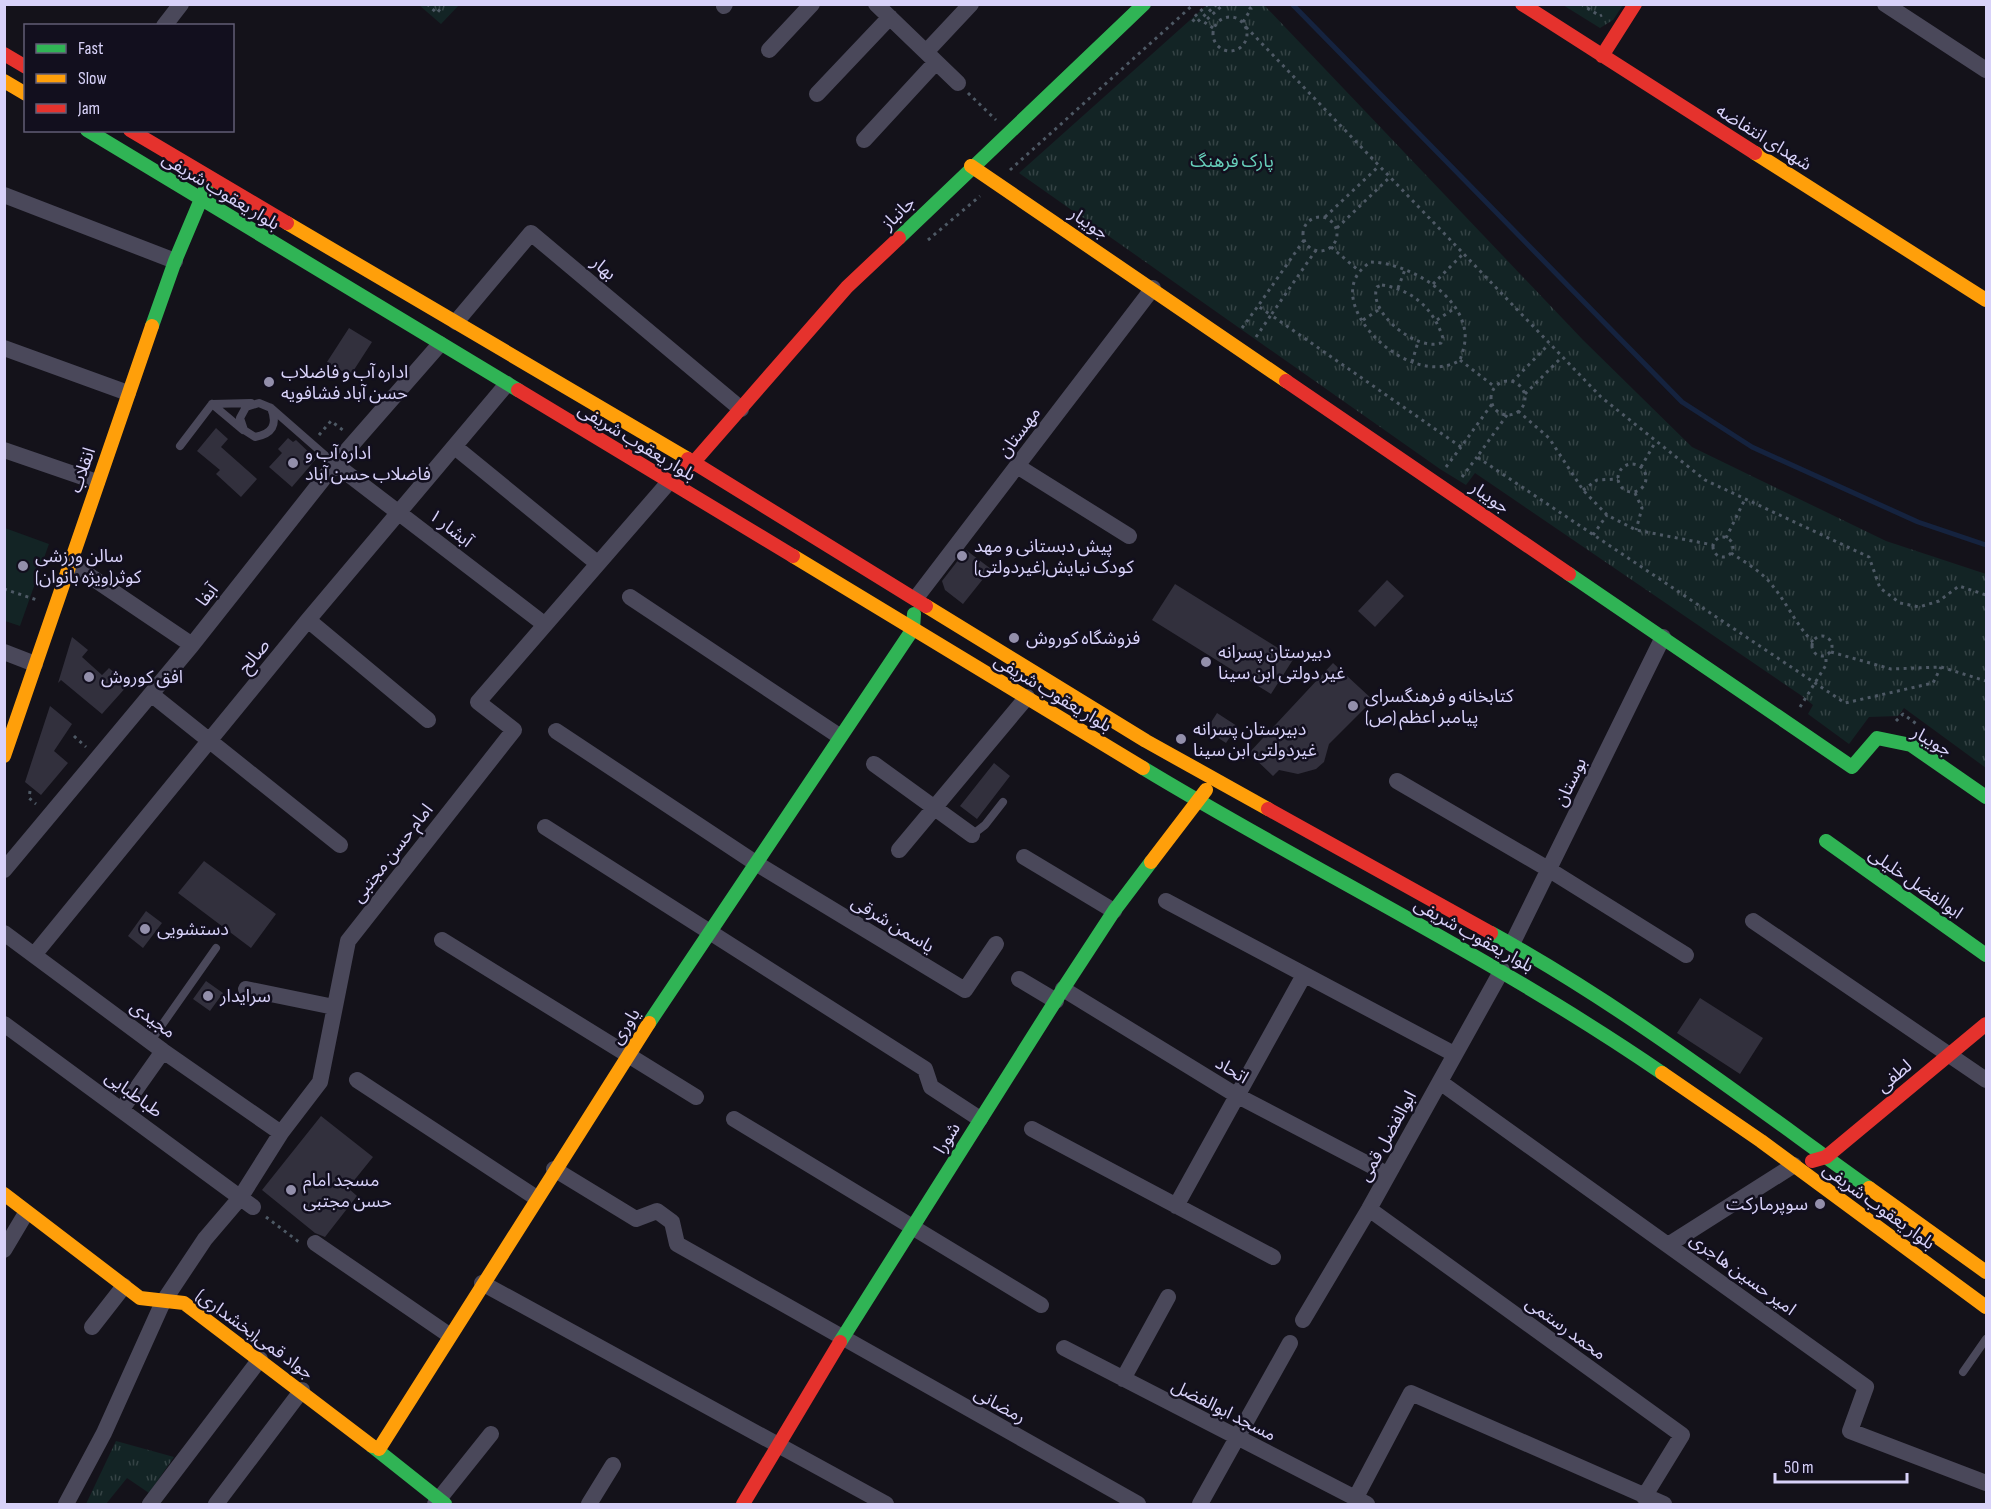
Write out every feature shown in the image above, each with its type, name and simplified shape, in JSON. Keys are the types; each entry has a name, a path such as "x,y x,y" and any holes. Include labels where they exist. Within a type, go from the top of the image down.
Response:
{"street":[{"path":"166,24 181,4"},
{"path":"769,50 812,4"},
{"path":"864,140 971,4"},
{"name":"جانباز","path":"669,482 694,462 847,287 971,166 1144,4"},
{"name":"شهدای انتفاضه","path":"1522,4 1986,300"},
{"path":"1602,56 1635,4"},
{"path":"1885,4 1986,69"},
{"path":"817,94 882,9 958,83"},
{"path":"4,54 24,66"},
{"path":"4,81 24,93"},
{"name":"بلوار یعقوب شریفی","path":"90,132 1198,801 1502,970 1608,1036 1794,1165 1986,1307"},
{"name":"بلوار یعقوب شریفی","path":"133,132 694,462 1146,741 1512,944 1677,1051 1986,1272"},
{"name":"جویبار","path":"971,166 1852,767 1877,738 1911,746 1986,797"},
{"name":"انقلاب","path":"4,756 69,562 175,261 199,198 210,179"},
{"path":"4,195 175,261"},
{"name":"بهار","path":"456,322 531,233 741,409"},
{"name":"مهستان","path":"916,598 1153,288"},
{"name":"آبفا","path":"4,870 192,645 335,464 440,344"},
{"path":"4,348 128,393"},
{"name":"صالح","path":"34,955 308,620 507,384"},
{"path":"454,447 597,563"},
{"path":"4,450 97,482"},
{"name":"آبشار ۱","path":"335,464 544,624"},
{"path":"1017,466 1129,536"},
{"name":"امام حسن مجتبی","path":"66,1504 104,1433 163,1302 205,1239 247,1202 281,1133 320,1082 348,941 514,730 478,702 669,482"},
{"path":"69,562 192,645"},
{"path":"630,597 839,736"},
{"path":"913,629 916,598"},
{"path":"308,620 428,720"},
{"name":"یاوری","path":"379,1449 627,1055 754,862 913,629"},
{"name":"بوستان","path":"1512,944 1663,637"},
{"path":"4,652 35,664"},
{"path":"151,694 340,845"},
{"path":"899,850 1027,697"},
{"path":"556,731 754,862"},
{"path":"874,764 972,835"},
{"name":"شورا","path":"743,1504 842,1339 1114,911 1215,778"},
{"path":"1397,782 1548,869 1686,955"},
{"path":"545,827 925,1069 930,1087 980,1119"},
{"name":"ابوالفضل خلیلی","path":"1826,841 1986,955"},
{"path":"1024,857 1114,911"},
{"name":"یاسمن شرقی","path":"754,862 965,990 996,944"},
{"path":"1166,901 1454,1053"},
{"path":"1753,921 1986,1080"},
{"name":"مجیدی","path":"4,933 157,1047 281,1133"},
{"path":"442,940 696,1097"},
{"name":"ابوالفضل قمی","path":"1303,1320 1369,1209 1502,970"},
{"path":"1176,1206 1304,975"},
{"name":"اتحاد","path":"1020,979 1060,995 1236,1095 1387,1174"},
{"path":"246,989 334,1007"},
{"name":"طباطبایی","path":"4,1024 247,1202"},
{"name":"لطفی","path":"1826,1157 1947,1054 1986,1024"},
{"path":"122,1109 157,1047"},
{"path":"357,1080 536,1197"},
{"name":"امیر حسین هاجری","path":"1440,1082 1866,1387 1850,1431 1986,1483"},
{"path":"734,1119 1041,1305"},
{"path":"1032,1129 1273,1257"},
{"path":"1668,1245 1794,1165 1826,1157"},
{"name":"رمضانی","path":"554,1169 636,1220 657,1211 672,1222 676,1244 1138,1504"},
{"name":"جواد قمی(بخشداری)","path":"4,1194 140,1298 184,1303 379,1449 440,1503"},
{"name":"محمد رستمی","path":"1369,1209 1682,1435 1644,1497"},
{"path":"4,1250 26,1213"},
{"path":"315,1243 449,1335"},
{"path":"482,1282 886,1504"},
{"path":"92,1327 124,1286"},
{"path":"1123,1379 1168,1297"},
{"path":"1200,1504 1290,1343"},
{"name":"مسجد ابوالفضل","path":"1064,1348 1361,1502"},
{"path":"150,1504 260,1359"},
{"path":"216,1504 302,1390"},
{"path":"1361,1502 1411,1393 1664,1504"},
{"path":"440,1503 491,1434"},
{"path":"589,1504 613,1465"}],"lane":[{"path":"212,404 259,403 271,408 335,464"},
{"path":"244,430 240,418 246,407 259,403"},
{"path":"212,404 255,437 266,435 274,427 285,422"},
{"path":"180,446 212,404"},
{"path":"271,408 275,417 274,427"},
{"path":"972,835 985,825 1003,802"},
{"path":"157,1047 216,948"},
{"path":"1963,1372 1986,1340"}],"path":[{"path":"427,4 436,13 444,4"},
{"path":"927,242 1194,4"},
{"path":"1208,4 1192,19 1196,23 1217,4"},
{"path":"1224,4 1204,22 1213,28 1215,44 1230,52 1245,44 1246,27"},
{"path":"1243,22 1251,9 1246,4"},
{"path":"1581,4 1600,16 1606,13"},
{"path":"1213,28 1227,17 1243,22 1601,397 1705,480 1869,557 1880,588 1900,603 1919,607 1939,601 1959,586 1986,595"},
{"path":"958,83 1008,131"},
{"path":"1238,334 1304,240 1306,224 1314,218 1325,217 1379,166"},
{"path":"1336,229 1390,177"},
{"path":"1251,344 1316,250 1331,247 1336,238 1336,229 1325,217"},
{"path":"1304,240 1316,250"},
{"path":"1331,247 1358,270"},
{"path":"1433,284 1463,254"},
{"path":"1371,262 1389,262 1406,267 1433,284 1455,308 1465,330 1465,344 1460,360 1443,368 1412,362 1382,346 1354,303 1352,286 1358,270 1371,262"},
{"path":"1398,288 1406,267"},
{"path":"1377,287 1398,288 1416,298 1437,320 1443,338 1441,343 1436,345 1418,342 1396,329 1380,309 1375,292 1377,287"},
{"path":"1258,306 1461,447"},
{"path":"1437,320 1455,308"},
{"path":"1363,320 1380,309"},
{"path":"1412,362 1418,342"},
{"path":"1512,381 1549,344"},
{"path":"1524,395 1562,357"},
{"path":"1460,360 1495,387"},
{"path":"1461,480 1507,415 1518,411 1524,404 1524,395 1520,386 1512,381 1503,382 1495,387 1491,395 1492,404 1498,412 1507,415"},
{"path":"1440,476 1492,404"},
{"path":"1518,411 1549,438 1583,490 1607,515 1636,530 1713,544"},
{"path":"328,424 331,421 337,426"},
{"path":"1641,467 1656,441"},
{"path":"1477,458 1845,703 1933,683 1941,667"},
{"path":"1635,493 1645,484 1646,475 1641,467 1633,464 1624,467 1618,479 1621,488 1635,493 1642,508 1636,530"},
{"path":"1583,490 1597,480 1618,479"},
{"path":"1726,538 1745,499"},
{"path":"1593,535 1607,515"},
{"path":"1713,544 1720,538 1726,538 1732,544 1731,553"},
{"path":"1713,544 1714,554 1720,557 1731,553"},
{"path":"1731,553 1757,570 1772,585 1802,631 1813,642 1814,652 1819,656 1826,656 1831,652 1832,643 1827,638 1817,637 1813,642"},
{"path":"4,589 55,606"},
{"path":"1831,652 1891,669 1941,667 1986,681"},
{"path":"1803,703 1826,665 1826,656"},
{"path":"247,1202 304,1245 315,1243"}],"green space":[{"name":"پارک فرهنگ","path":"1208,4 1264,5 1583,340 1692,447 1886,541 1986,574 1986,768 1904,708 1898,716 1869,717 1849,744 1808,714 1813,705 1802,696 1475,473 1466,485 1440,469 1019,173"},
{"path":"419,5 459,5 441,24"},
{"path":"1563,5 1623,5 1613,20 1600,28"},
{"name":"سالن ورزشی کوثر(ویژه بانوان)","path":"5,528 49,544 20,626 5,621"},
{"path":"116,1441 174,1457 149,1493 127,1478 106,1504 86,1504"}],"building":[{"path":"349,328 372,342 350,376 327,362"},
{"path":"216,428 228,439 221,447 257,479 241,497 216,474 220,470 197,451"},
{"name":"اداره آب و فاضلاب حسن آباد","path":"288,438 293,442 296,440 316,459 292,487 269,467 282,453 278,449"},
{"path":"966,550 991,569 963,604 945,590 942,581"},
{"path":"1387,580 1404,596 1375,627 1358,611"},
{"name":"دبیرستان پسرانه غیر دولتی ابن سینا","path":"1175,584 1294,658 1271,694 1152,620"},
{"name":"افق کوروش","path":"72,637 88,650 82,657 102,675 109,668 128,685 102,714 61,680 58,683"},
{"path":"1333,663 1373,700 1329,744 1324,762 1316,769 1298,774 1279,770 1273,776 1249,753"},
{"path":"50,706 72,724 54,751 68,763 41,795 25,782"},
{"path":"1217,713 1237,726 1226,743 1206,730"},
{"path":"994,763 1010,776 977,819 960,806"},
{"path":"204,861 276,914 251,948 178,893"},
{"name":"دستشویی","path":"146,911 162,923 143,948 128,936"},
{"name":"سرایدار","path":"206,981 223,993 210,1011 193,999"},
{"path":"1700,998 1763,1038 1740,1074 1677,1033"},
{"name":"مسجد امام حسن مجتبی","path":"321,1116 373,1157 348,1188 357,1196 325,1237 315,1233 262,1190"}],"waterway":[{"path":"1292,4 1682,402 1752,447 1918,522 1986,545"}],"traffic: fast":[{"path":"899,238 1144,4"},
{"path":"90,132 518,390"},
{"path":"152,326 175,261 207,185"},
{"path":"1569,574 1852,767 1877,738 1911,745 1986,797"},
{"path":"649,1023 913,629 914,614"},
{"path":"1143,768 1535,992 1662,1073"},
{"path":"1826,841 1986,955"},
{"path":"840,1342 1063,989 1114,911 1151,862"},
{"path":"1491,933 1589,991 1637,1023 1869,1188"},
{"path":"372,1446 445,1504"}],"traffic: slow":[{"path":"4,81 24,93"},
{"path":"1755,153 1986,300"},
{"path":"971,166 1286,381"},
{"path":"287,223 688,459"},
{"path":"4,756 152,326"},
{"path":"793,556 1143,768"},
{"path":"926,606 1146,741 1268,809"},
{"path":"1151,862 1206,790"},
{"path":"379,1449 649,1023"},
{"path":"1662,1073 1761,1141 1986,1307"},
{"path":"1869,1188 1986,1272"},
{"path":"4,1194 140,1298 184,1303 372,1446"}],"traffic: jam":[{"path":"1522,4 1755,153"},
{"path":"1602,56 1635,4"},
{"path":"4,54 24,66"},
{"path":"133,132 287,223"},
{"path":"682,471 694,462 847,287 899,238"},
{"path":"1286,381 1569,574"},
{"path":"518,390 793,556"},
{"path":"688,459 926,606"},
{"path":"1268,809 1491,933"},
{"path":"1812,1161 1826,1157 1986,1024"},
{"path":"743,1504 840,1342"}],"place":[{"name":"اداره آب و فاضلاب حسن آباد فشافویه","path":"269,382"},
{"name":"اداره آب و فاضلاب حسن آباد","path":"293,463"},
{"name":"پیش دبستانی و مهد کودک نیایش(غیردولتی)","path":"962,556"},
{"name":"سالن ورزشی کوثر(ویژه بانوان)","path":"23,566"},
{"name":"فزوشگاه کوروش","path":"1014,638"},
{"name":"دبیرستان پسرانه غیر دولتی ابن سینا","path":"1206,662"},
{"name":"افق کوروش","path":"89,677"},
{"name":"کتابخانه و فرهنگسرای پیامبر اعظم (ص)","path":"1353,706"},
{"name":"دبیرستان پسرانه غیردولتی ابن سینا","path":"1181,739"},
{"name":"دستشویی","path":"145,929"},
{"name":"سرایدار","path":"208,996"},
{"name":"مسجد امام حسن مجتبی","path":"291,1190"},
{"name":"سوپرمارکت","path":"1820,1204"}]}
